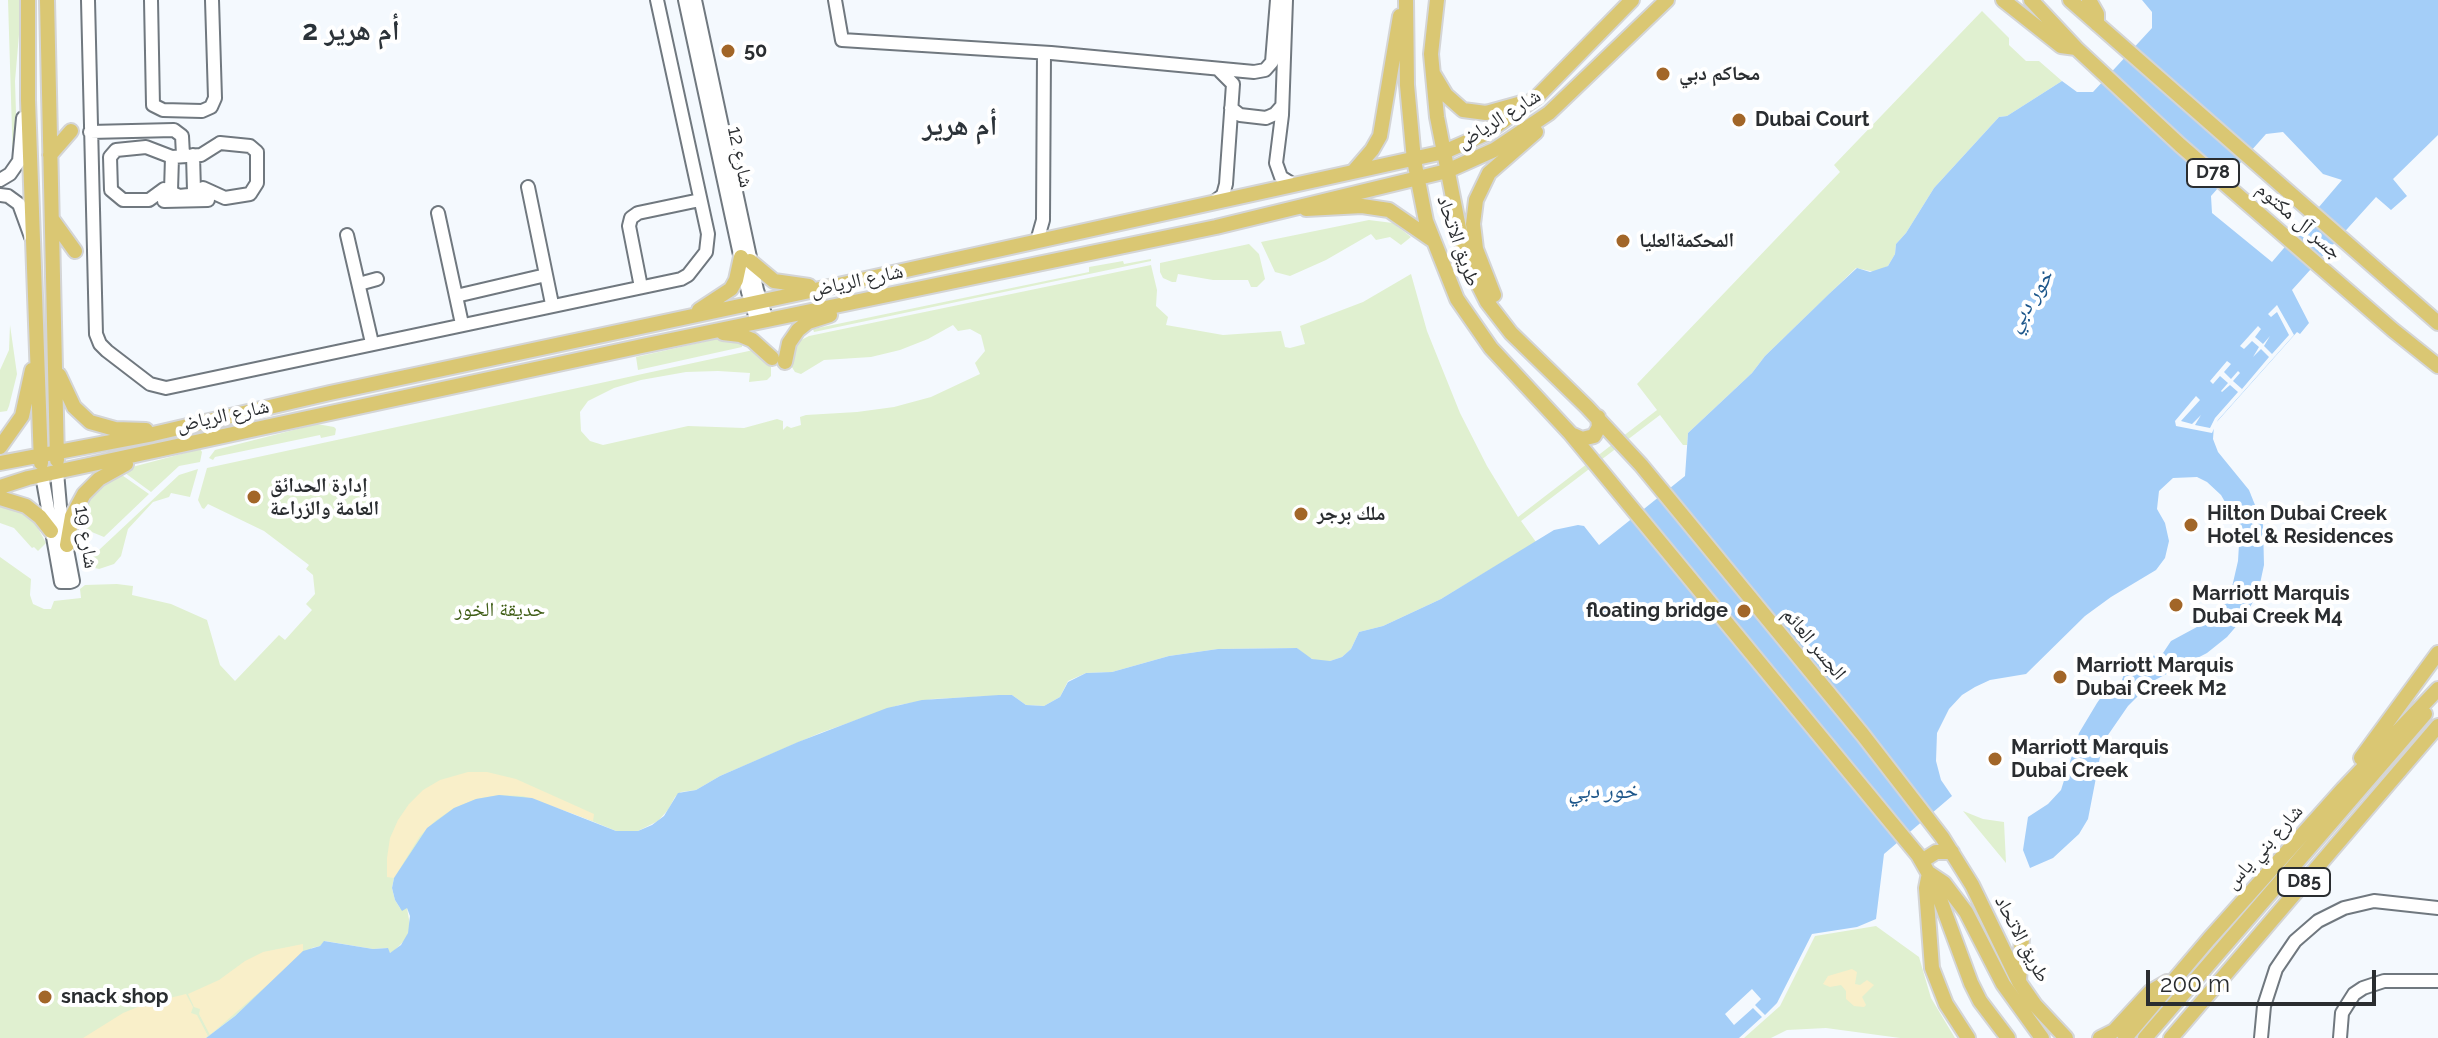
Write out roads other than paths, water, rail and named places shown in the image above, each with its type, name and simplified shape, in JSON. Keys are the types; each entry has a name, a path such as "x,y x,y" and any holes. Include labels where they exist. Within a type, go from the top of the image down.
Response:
{"main road":[{"name":"شارع 19","path":"28,0 28,100 40,455 35,477"},
{"name":"شارع 19","path":"47,0 57,472"},
{"path":"1352,172 1380,136 1405,0"},
{"name":"طريق الاتحاد","path":"1405,0 1407,85 1417,178 1431,239 1457,299 1479,334 1570,433 1925,867"},
{"name":"طريق الاتحاد","path":"1437,0 1431,64 1451,149 1447,171 1454,213 1471,270 1499,319 1598,417 1641,465"},
{"name":"شارع الرياض","path":"0,463 40,455 56,446 153,434 330,393 1414,160 1485,134 1537,97 1632,0"},
{"name":"شارع الرياض","path":"0,487 57,472 707,332 1216,227 1447,171 1494,150 1549,113 1667,0"},
{"path":"2003,0 2061,46 2076,48"},
{"name":"D78","path":"2031,0 2076,48"},
{"name":"D78","path":"2070,0 2097,24"},
{"path":"2089,0 2097,14 2097,24"},
{"name":"جسر آل مكتوم","path":"2097,24 2438,323"},
{"name":"جسر آل مكتوم","path":"2076,48 2180,145 2437,366"},
{"path":"1431,64 1439,85 1463,110 1498,111 1537,97"},
{"path":"1525,346 1486,279 1476,249 1473,212 1480,188 1489,173 1537,131 1549,113"},
{"path":"50,155 71,131"},
{"path":"1451,149 1463,165"},
{"path":"1396,163 1442,197 1459,253 1471,270"},
{"path":"1294,207 1322,210 1378,207 1399,215 1431,239"},
{"path":"52,219 75,251"},
{"path":"688,317 731,289 746,259 766,276 782,283 829,287"},
{"path":"757,303 769,311 762,321 752,314 757,303"},
{"path":"707,332 746,337 778,360 798,330 808,322 834,314 846,304"},
{"path":"0,447 22,416 33,367 38,360"},
{"path":"55,360 64,390 82,416 106,428 145,429 153,434"},
{"path":"1570,433 1582,439 1594,436 1599,427 1598,417"},
{"path":"39,438 42,444 56,446"},
{"path":"67,545 75,509 91,485 106,473 151,452"},
{"path":"23,457 30,461 35,477"},
{"name":"الجسر العائم","path":"1641,465 1863,735 1952,852"},
{"path":"0,498 26,506 51,531"},
{"path":"2343,789 2370,744 2438,653"},
{"name":"شارع بني ياس","path":"2125,1038 2343,789 2438,689"},
{"path":"2145,1038 2438,698"},
{"name":"D85","path":"2171,1038 2438,726"},
{"path":"1952,852 1936,852 1925,867 1932,968 1946,1004 1968,1038"},
{"name":"طريق الاتحاد","path":"1952,852 1972,885 2019,982 2062,1034"},
{"path":"1925,867 1971,983 1980,1001 2008,1038"},
{"path":"1925,867 1944,883 1966,912 2003,984 2042,1038"},
{"path":"2019,982 2022,937"},
{"path":"2100,1038 2114,1031 2150,992 2175,979"},
{"path":"2183,1038 2193,1013"},
{"path":"2062,1034 2083,1038"}],"street":[{"path":"88,0 96,334 103,348 150,384 166,388 685,277 703,257 708,234 657,0"},
{"path":"151,0 153,105 163,110 202,111 211,107 215,98 212,0"},
{"name":"شارع 12","path":"685,0 757,303"},
{"name":"شارع 12","path":"695,0 746,259"},
{"path":"835,0 842,40 1250,71 1265,70 1272,62 1277,0"},
{"path":"1286,0 1277,169 1281,177 1294,185"},
{"path":"1037,241 1043,220 1044,53"},
{"path":"1216,68 1233,84"},
{"path":"1214,202 1223,195 1226,184 1233,84 1250,71"},
{"path":"678,95 693,98 705,90"},
{"path":"0,180 10,174 19,161 24,110 28,100"},
{"path":"1231,108 1240,115 1266,118 1282,106"},
{"path":"682,115 694,108 709,109"},
{"path":"90,132 174,130 182,136 179,196"},
{"path":"179,196 207,188 228,198 250,194 257,183 258,157 250,146 223,143 204,153 183,156 164,156 150,148 121,149 113,153 110,162 111,190 118,198 149,200 161,190 179,196 208,200"},
{"path":"179,196 183,156"},
{"path":"528,187 552,304"},
{"path":"0,195 8,196 19,204 33,239"},
{"path":"641,287 629,226 631,218 638,213 700,200"},
{"path":"438,213 462,324"},
{"path":"1043,220 1059,236"},
{"path":"347,235 372,343"},
{"path":"456,296 546,275"},
{"path":"359,284 377,279"},
{"name":"شارع 19","path":"35,477 51,531 61,582 73,581 57,472"},
{"path":"2261,1038 2269,987 2286,953 2306,930 2344,908 2374,901 2438,908"},
{"path":"2340,1038 2342,1013 2354,994 2363,988 2384,981 2438,981"}],"water":[{"name":"خور دبي","path":"2142,0 2438,0 2438,135 2393,179 2407,196 2391,210 2376,197 2292,290 2309,323 2300,334 2297,332 2214,425 2213,439 2218,452 2249,490 2263,525 2264,565 2258,593 2245,616 2227,637 2207,653 2153,681 2128,706 2108,735 2101,752 2088,819 2079,834 2053,858 2030,868 2023,850 2028,817 2048,804 2061,790 2079,733 2104,693 2120,686 2125,671 2138,659 2163,653 2171,641 2221,614 2225,596 2232,587 2238,561 2240,528 2221,495 2207,482 2197,477 2173,478 2159,491 2157,509 2165,523 2169,541 2165,558 2156,570 2085,616 2026,674 1990,680 1962,695 1949,709 1937,733 1936,761 1941,780 1952,796 1884,854 1876,919 1857,927 1812,934 1777,1003 1765,1015 1755,1005 1761,999 1752,989 1725,1014 1734,1025 1753,1008 1762,1017 1739,1038 206,1038 235,1016 303,951 320,946 324,941 373,949 388,948 390,953 401,945 408,933 410,916 407,908 402,911 395,900 392,888 394,878 427,828 454,808 476,799 499,795 532,798 616,831 638,831 664,816 678,793 696,790 720,776 798,742 887,708 922,700 999,695 1012,695 1026,705 1044,706 1060,697 1068,682 1086,673 1112,672 1169,656 1218,649 1297,648 1312,659 1330,661 1342,657 1351,649 1359,632 1383,626 1441,599 1554,530 1584,526 1599,545 1685,476 1688,433 1830,293 1857,268 1870,272 1888,266 1895,254 1896,244 1934,188 1999,117 2007,116 2062,81 2077,92 2093,92 2152,28 2152,12","holes":["2283,132 2323,174 2342,180 2272,262 2212,213 2211,196 2266,134"]}],"place":[{"name":"50","path":"728,51"},
{"name":"محاكم دبي","path":"1663,74"},
{"name":"Dubai Court","path":"1739,120"},
{"name":"المحكمةالعليا","path":"1623,241"},
{"name":"إدارة الحدائق العامة والزراعة","path":"254,497"},
{"name":"ملك برجر","path":"1301,514"},
{"name":"Hilton Dubai Creek Hotel & Residences","path":"2191,525"},
{"name":"Marriott Marquis Dubai Creek M4","path":"2176,605"},
{"name":"floating bridge","path":"1744,611"},
{"name":"Marriott Marquis Dubai Creek M2","path":"2060,677"},
{"name":"Marriott Marquis Dubai Creek","path":"1995,759"},
{"name":"snack shop","path":"45,997"}],"district":[{"name":"أم هرير 2","path":"351,32"},
{"name":"أم هرير","path":"960,127"}],"park label":[{"name":"حديقة الخور","path":"500,610"}]}
